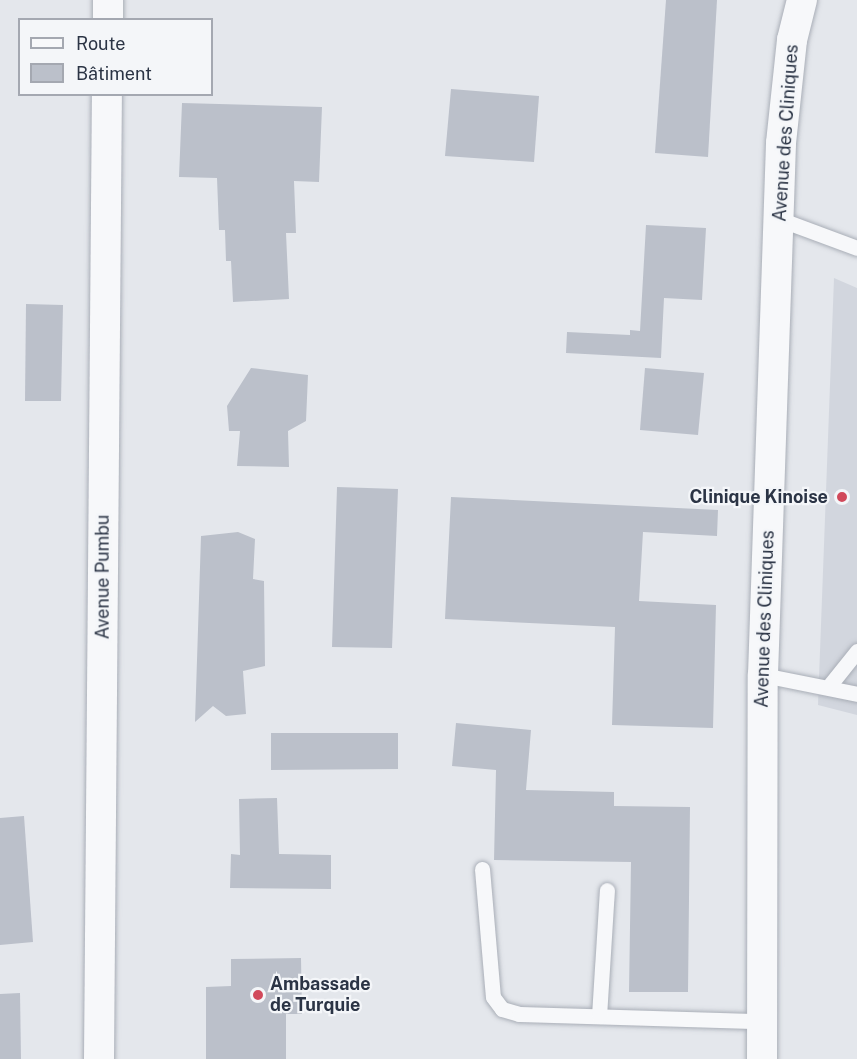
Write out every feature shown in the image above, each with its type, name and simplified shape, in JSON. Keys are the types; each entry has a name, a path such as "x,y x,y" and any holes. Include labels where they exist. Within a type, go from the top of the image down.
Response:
{"street":[{"path":"108,0 108,18"},
{"name":"Avenue des Cliniques","path":"762,1059 763,675 779,219 783,132 792,40 802,0"},
{"name":"Avenue Pumbu","path":"99,1059 107,96"}],"lane":[{"path":"779,219 857,248"},
{"path":"830,686 857,651"},
{"path":"763,675 830,686 857,694"},
{"path":"482,869 493,997 501,1009 519,1014 762,1021"},
{"path":"599,1016 606,890"}],"shaded area":[{"name":"Clinique Kinoise","path":"834,278 857,288 857,715 818,705"}],"building":[{"path":"666,0 717,0 708,157 655,153"},
{"path":"451,89 539,96 534,162 445,156"},
{"path":"182,103 322,107 319,182 294,181 296,233 286,233 289,299 233,302 231,261 226,261 225,230 219,230 217,178 179,177"},
{"path":"646,225 706,228 702,300 664,298 661,358 566,353 567,332 630,335 630,330 640,331"},
{"path":"26,304 63,305 61,401 25,401"},
{"path":"251,368 308,375 306,421 288,431 289,467 237,466 240,431 229,431 227,406"},
{"path":"645,368 704,373 698,435 640,430"},
{"path":"337,487 398,489 392,648 332,647"},
{"path":"451,497 718,510 717,536 643,532 639,601 716,605 713,728 612,725 615,627 445,619"},
{"path":"238,532 255,539 253,579 264,581 265,666 243,671 246,714 226,716 213,706 195,722 201,536"},
{"path":"456,723 531,730 526,790 614,792 614,806 690,807 688,992 629,992 631,862 494,860 496,770 452,766"},
{"path":"271,733 398,733 398,769 271,770"},
{"path":"277,798 279,854 331,855 331,889 230,888 231,854 240,855 239,799"},
{"path":"24,816 33,942 0,945 0,818"},
{"path":"301,958 302,1014 286,1014 286,1059 206,1059 206,987 231,986 231,959"},
{"path":"20,993 21,1059 0,1059 0,994"}],"place":[{"name":"Clinique Kinoise","path":"842,497"},
{"name":"Ambassade de Turquie","path":"258,995"}]}
